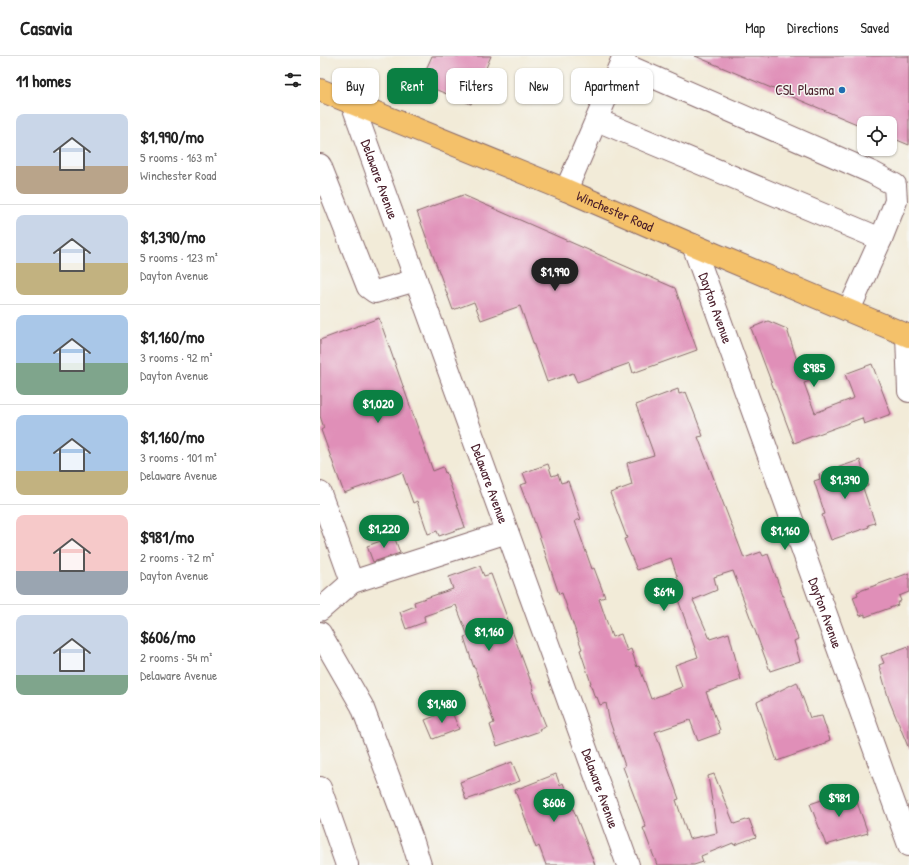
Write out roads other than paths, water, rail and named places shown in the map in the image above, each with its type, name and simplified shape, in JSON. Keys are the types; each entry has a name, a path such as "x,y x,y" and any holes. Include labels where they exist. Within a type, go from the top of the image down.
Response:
{"main road":[{"name":"Winchester Road","path":"320,90 332,95"},
{"name":"Winchester Road","path":"354,104 566,190 908,335"}],"street":[{"path":"566,190 623,59 873,173 895,185 896,201 881,239 849,310"},
{"name":"Delaware Avenue","path":"352,104 628,865"},
{"path":"597,120 881,239"},
{"path":"320,165 368,286 375,292 416,280"},
{"name":"Dayton Avenue","path":"693,245 909,845"},
{"path":"908,335 909,391"},
{"path":"320,493 352,582"},
{"path":"320,610 352,582 507,532"},
{"path":"320,633 362,706 413,842 420,865"},
{"path":"320,788 347,865"}],"place":[{"name":"CSL Plasma","path":"842,90"}]}
